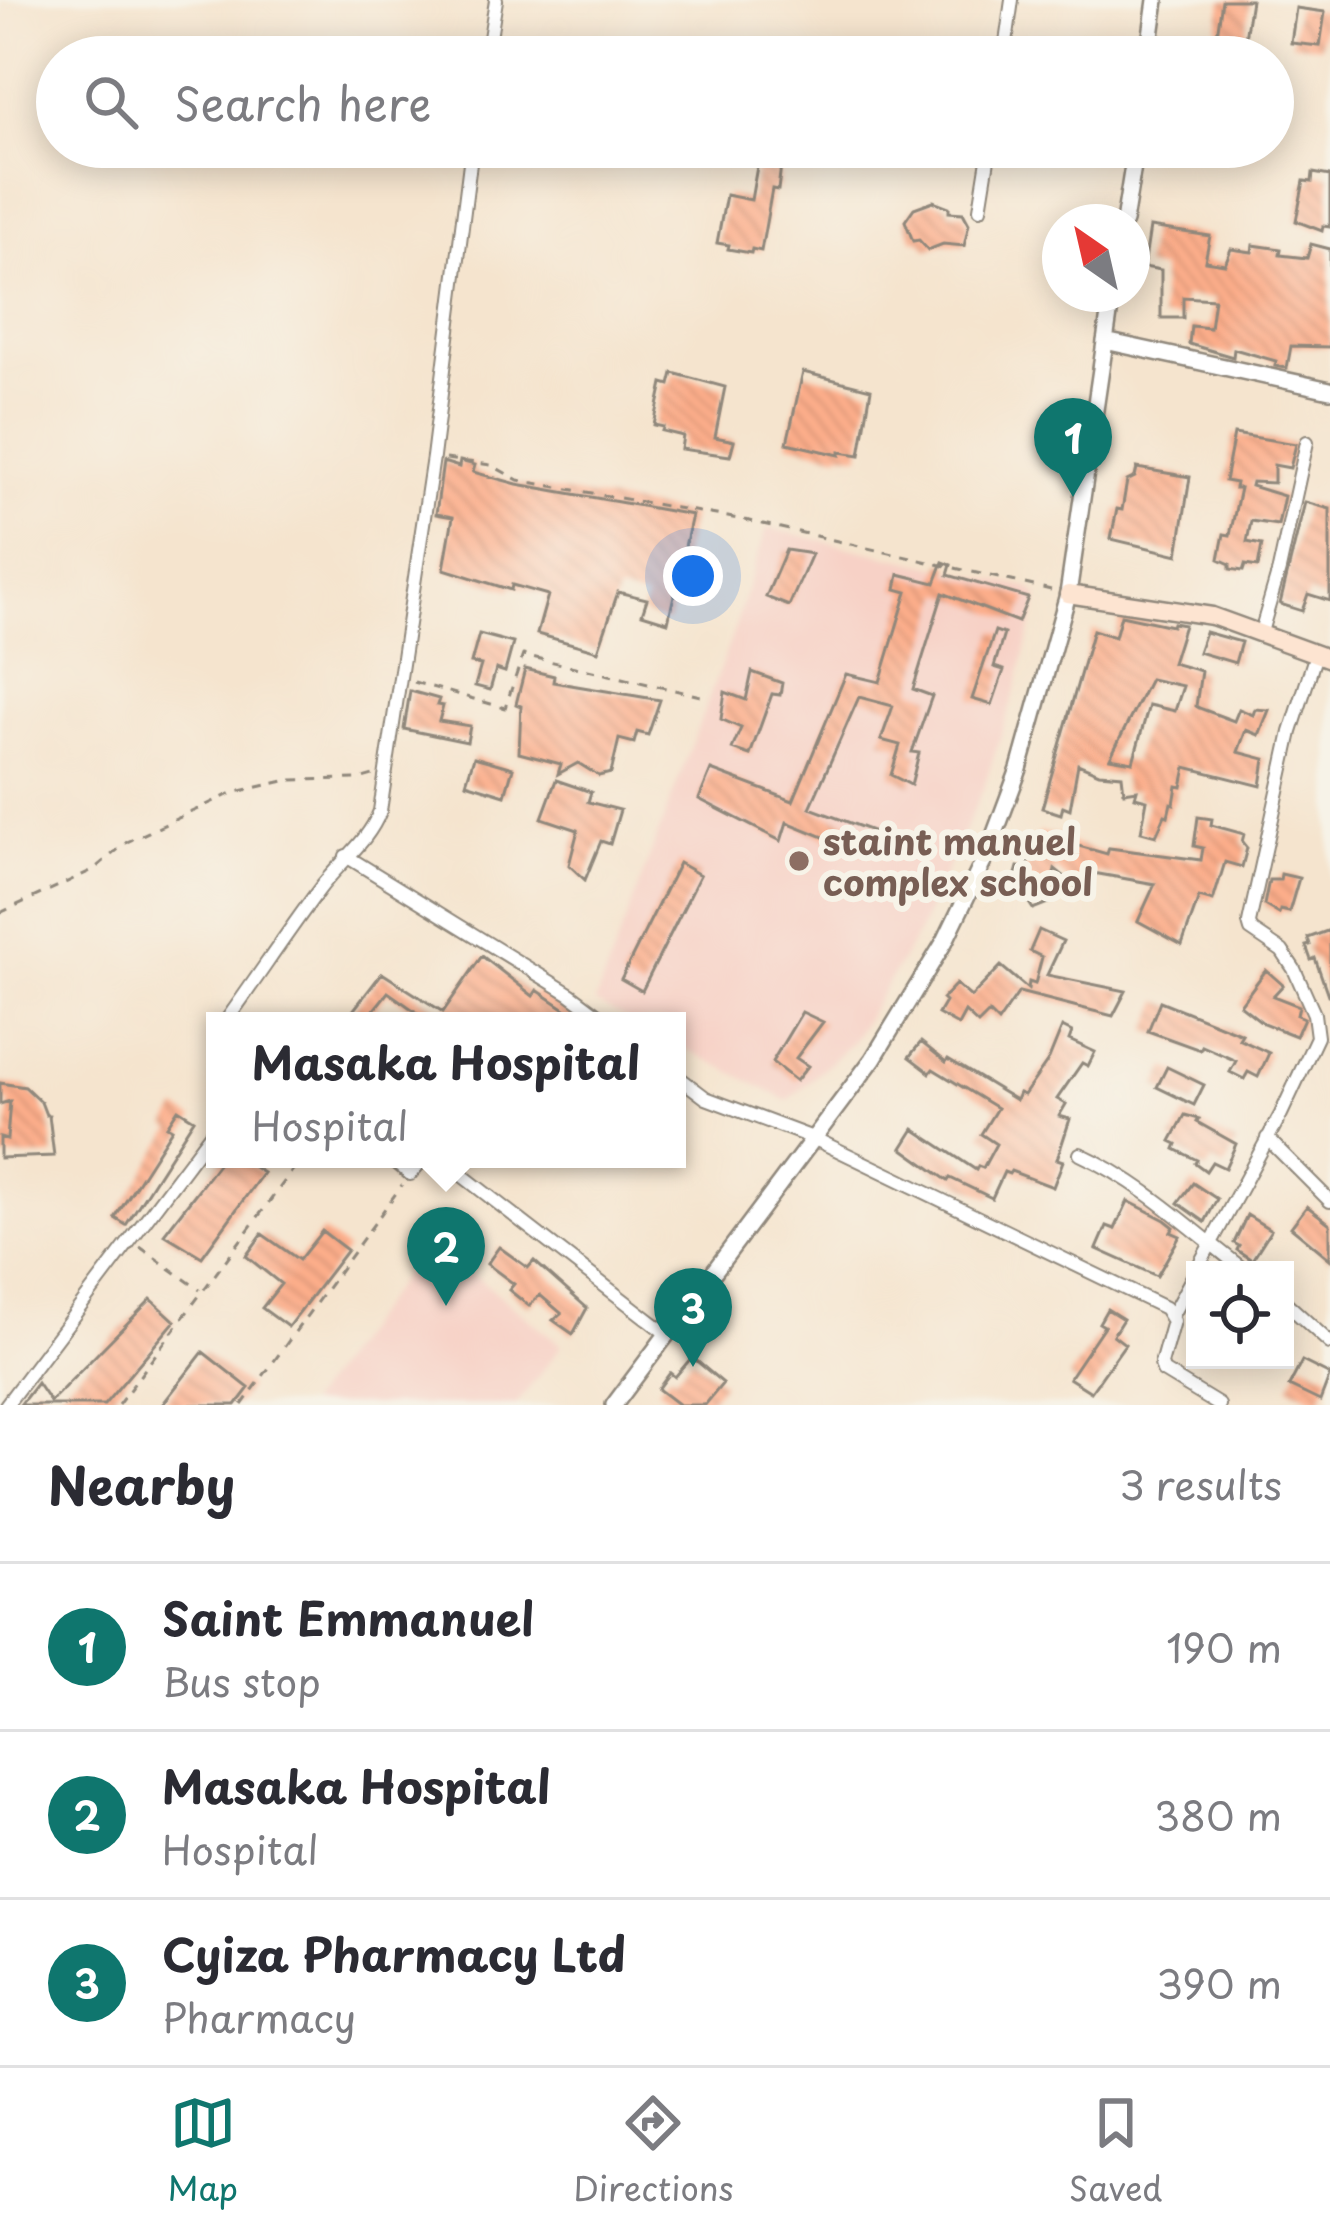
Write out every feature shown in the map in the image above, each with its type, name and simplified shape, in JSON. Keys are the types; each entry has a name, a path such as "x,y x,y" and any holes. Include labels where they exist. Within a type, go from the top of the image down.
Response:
{"main road":[{"path":"1068,594 1212,616 1323,657"}],"street":[{"path":"490,36 496,0"},
{"path":"1007,36 1012,0"},
{"path":"1151,36 1156,0"},
{"path":"233,1012 346,856 371,834 380,811 433,457 469,168"},
{"path":"980,209 986,168"},
{"path":"1127,204 1133,168"},
{"path":"614,1405 909,1006 980,870 1019,770 1068,594 1109,312"},
{"path":"1105,341 1330,390"},
{"path":"1261,632 1307,442"},
{"path":"1219,1405 1163,1371 1161,1364 1172,1315 1314,1049 1316,1025 1294,969 1282,951 1251,930 1249,923 1291,732 1323,657"},
{"path":"346,856 594,1012"},
{"path":"686,1083 706,1098 813,1138 1172,1315"},
{"path":"1267,1138 1330,1202"},
{"path":"5,1405 206,1139"},
{"path":"1080,1154 1122,1173 1232,1261"},
{"path":"403,1168 410,1174 415,1168"},
{"path":"453,1168 668,1334"},
{"path":"1294,1310 1330,1343"}],"path":[{"path":"433,457 491,465 518,480 750,520 1068,594"},
{"path":"400,679 505,708 523,655 709,698"},
{"path":"0,913 80,878 127,842 232,793 289,780 359,779 386,767"},
{"path":"118,1405 294,1168"},
{"path":"242,1405 410,1174"},
{"path":"128,1239 202,1291"}],"shaded area":[{"name":"staint manuel complex school","path":"767,528 1031,589 1039,597 1016,689 983,789 918,933 851,1043 788,1101 686,1049 686,1012 613,1012 595,1003 731,639"},
{"path":"445,1252 562,1345 516,1405 307,1405 409,1267"}],"building":[{"path":"1222,0 1251,0 1245,36 1217,36"},
{"path":"1296,8 1325,12 1320,46 1294,43"},
{"path":"757,168 781,168 761,251 728,249 729,245 717,243 726,195 751,200"},
{"path":"1313,173 1330,176 1330,227 1323,226 1322,231 1296,221 1304,181 1312,182"},
{"path":"933,201 949,207 949,212 963,213 969,224 964,246 943,244 928,250 919,240 913,241 905,221 914,208"},
{"path":"1150,227 1210,236 1205,261 1225,264 1231,249 1252,252 1253,245 1307,258 1311,244 1330,249 1330,347 1291,346 1287,368 1234,349 1233,357 1189,344 1191,326 1210,328 1214,299 1183,297 1183,318 1161,318 1161,270 1150,268"},
{"path":"803,372 871,389 860,455 787,443"},
{"path":"673,373 725,387 715,437 734,441 730,456 681,449 683,436 654,425 663,383 670,385"},
{"path":"1234,434 1296,444 1290,468 1274,465 1274,483 1252,482 1251,486 1284,496 1278,525 1251,521 1247,542 1262,545 1258,567 1245,565 1243,571 1230,569 1230,564 1219,559 1224,534 1230,535 1240,488 1225,481"},
{"path":"460,461 475,465 473,472 517,484 692,515 668,622 642,614 647,599 618,592 598,651 537,634 548,595 512,585 511,590 444,569 453,517 436,514 443,462 459,467"},
{"path":"1137,468 1190,477 1178,555 1111,539 1127,481 1135,477"},
{"path":"1305,502 1330,509 1330,601 1308,594 1302,611 1280,604"},
{"path":"786,550 812,554 789,606 766,597"},
{"path":"943,562 951,565 948,575 1028,598 1018,622 943,593 913,689 932,696 912,752 919,753 911,785 891,775 900,745 881,740 893,706 859,697 810,808 872,831 865,854 787,822 781,841 699,799 711,770 793,801 846,674 880,682 907,592 896,589 899,574 935,583"},
{"path":"1121,615 1184,625 1172,663 1201,671 1196,706 1234,721 1239,709 1253,715 1255,709 1269,710 1259,735 1246,730 1238,752 1265,759 1261,786 1186,767 1182,787 1177,786 1174,804 1156,836 1141,832 1147,800 1135,797 1137,790 1124,792 1122,775 1099,773 1078,764 1070,809 1063,806 1061,814 1042,808 1093,630 1115,637","holes":["1150,679 1183,686 1175,711 1149,705 1133,762 1110,758"]},
{"path":"995,631 1004,634 994,667 1004,670 992,705 972,699"},
{"path":"1205,632 1241,642 1235,663 1198,652"},
{"path":"479,634 513,643 505,672 496,669 490,690 475,686 481,665 471,663"},
{"path":"525,669 554,676 553,682 660,700 648,735 637,732 634,743 619,739 611,773 599,776 578,763 558,774 561,764 519,753 521,706 516,704"},
{"path":"752,672 782,683 780,695 772,694 750,755 732,749 741,728 721,719 725,692 746,700"},
{"path":"410,691 439,699 437,705 443,706 439,721 470,726 467,742 404,729"},
{"path":"474,757 513,768 505,795 466,783"},
{"path":"556,780 591,792 588,802 620,810 610,844 601,841 585,880 569,865 578,830 542,818"},
{"path":"1198,817 1244,834 1242,842 1247,848 1242,867 1225,862 1213,901 1199,897 1182,945 1138,921 1155,884 1093,873 1081,890 1055,869 1048,903 1033,909 1023,894 1016,896 1011,891 1018,867 1028,869 1039,833 1065,836 1064,842 1107,854 1109,848 1201,860 1203,848 1194,846"},
{"path":"679,863 700,875 642,991 621,979"},
{"path":"1281,874 1299,878 1289,912 1280,910 1279,914 1264,905 1269,880 1280,880"},
{"path":"1039,930 1063,941 1047,975 1126,991 1113,1016 1019,992 998,1022 989,1013 978,1024 965,1012 958,1025 938,1014 945,1002 942,999 956,984 971,997 1001,966 1028,989 1029,982 1035,984 1042,957 1030,951"},
{"path":"1330,930 1328,995 1306,946 1310,945 1308,938"},
{"path":"482,956 533,996 537,990 570,1012 443,1012"},
{"path":"1266,970 1283,985 1273,996 1299,1006 1297,1015 1304,1018 1296,1036 1263,1023 1240,1005"},
{"path":"382,973 443,1012 416,1012 388,992 372,1012 352,1012"},
{"path":"1160,1001 1242,1034 1239,1039 1269,1053 1258,1077 1248,1072 1244,1079 1230,1072 1236,1061 1148,1031"},
{"path":"802,1012 823,1022 796,1058 808,1066 796,1081 772,1062"},
{"path":"1062,1027 1072,1032 1069,1040 1095,1052 1057,1099 1066,1104 1059,1116 1070,1119 1053,1187 1004,1172 992,1198 948,1181 902,1148 914,1129 976,1170 983,1168 996,1144 981,1134 997,1108 909,1057 921,1042 946,1062 1016,1100 1049,1059"},
{"path":"1167,1067 1204,1085 1194,1105 1157,1087"},
{"path":"0,1083 25,1087 41,1102 49,1115 54,1156 0,1158 0,1137 7,1139 10,1101 0,1104"},
{"path":"178,1109 194,1119 126,1225 115,1218 172,1129 167,1126"},
{"path":"1185,1115 1236,1144 1225,1168 1212,1162 1206,1171 1197,1160 1175,1149 1177,1144 1171,1141"},
{"path":"215,1168 256,1168 263,1173 202,1257 164,1234"},
{"path":"1193,1183 1217,1199 1205,1222 1178,1203"},
{"path":"1128,1201 1165,1220 1174,1227 1171,1232 1180,1236 1157,1276 1097,1249 1107,1226 1115,1229"},
{"path":"1307,1206 1330,1224 1330,1259 1291,1227"},
{"path":"1247,1215 1271,1230 1252,1260 1234,1243"},
{"path":"322,1231 347,1250 288,1327 262,1308 281,1284 246,1256 262,1234 299,1260"},
{"path":"499,1247 528,1268 534,1261 587,1308 573,1334 553,1320 561,1313 540,1295 529,1306 509,1290 514,1284 487,1264"},
{"path":"151,1299 175,1321 104,1405 20,1405 37,1383 50,1402"},
{"path":"1107,1309 1123,1319 1113,1335 1125,1344 1091,1392 1069,1378 1104,1326 1099,1323"},
{"path":"203,1352 249,1388 236,1405 162,1405"},
{"path":"692,1357 723,1383 705,1405 679,1405 658,1389"},
{"path":"1302,1361 1330,1375 1320,1401 1289,1386"}],"place":[{"name":"Saint Emmanuel","path":"1073,497"},
{"name":"staint manuel complex school","path":"799,861"},
{"name":"Masaka Hospital","path":"446,1306"},
{"name":"Cyiza Pharmacy Ltd","path":"693,1367"}]}
